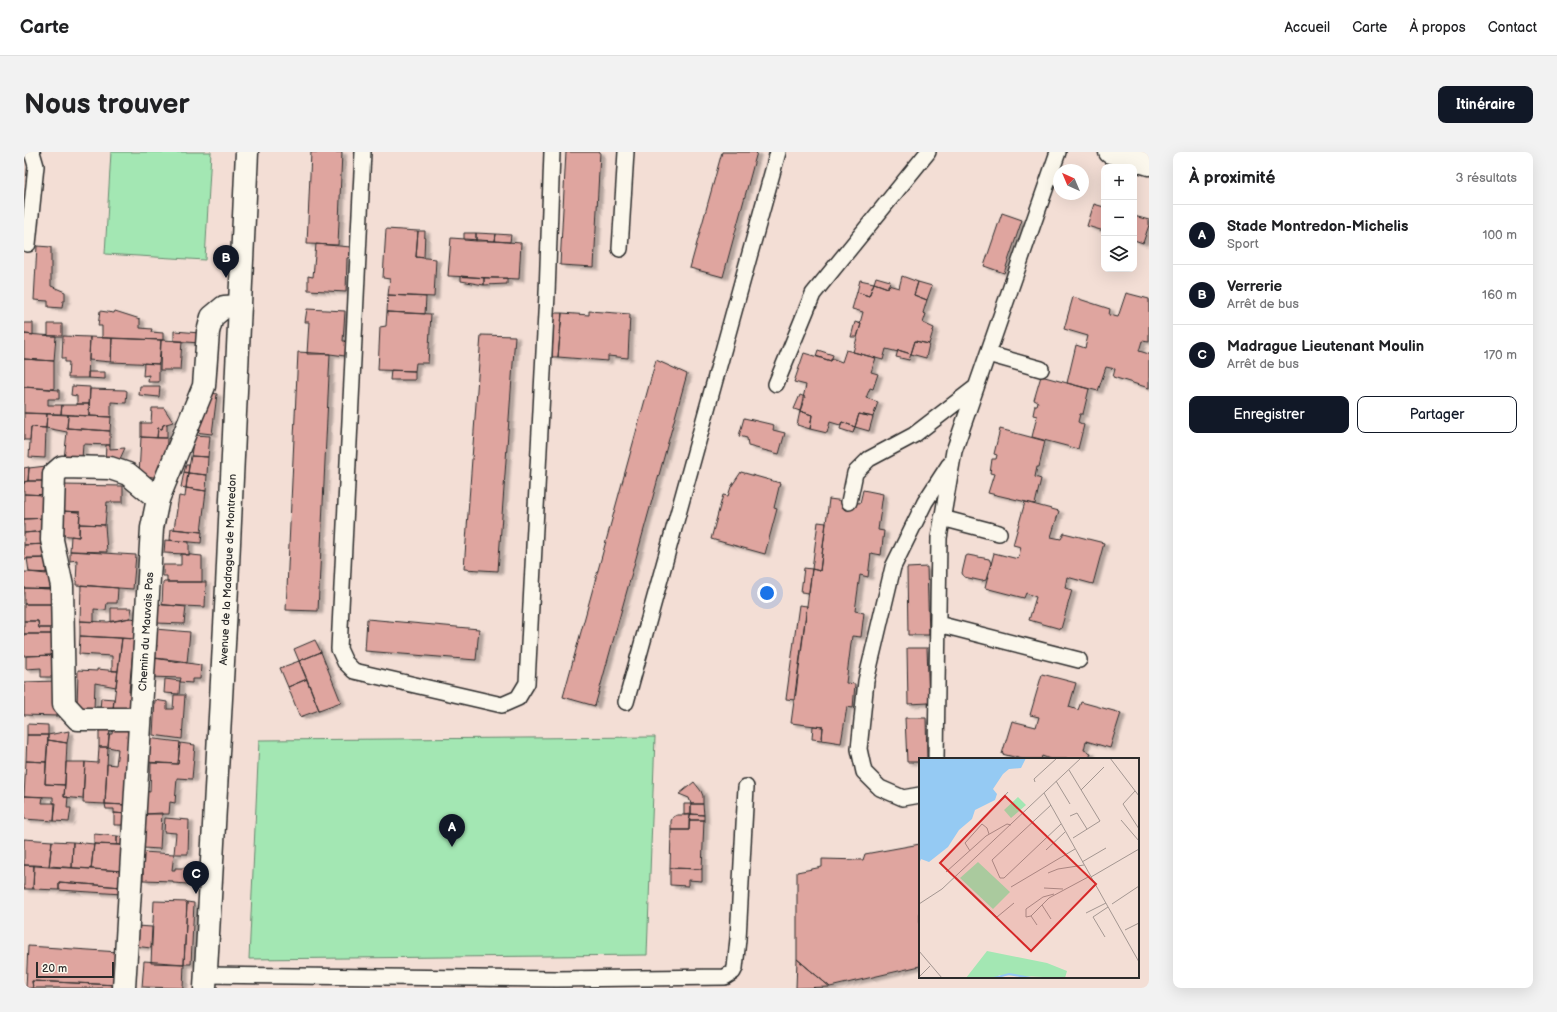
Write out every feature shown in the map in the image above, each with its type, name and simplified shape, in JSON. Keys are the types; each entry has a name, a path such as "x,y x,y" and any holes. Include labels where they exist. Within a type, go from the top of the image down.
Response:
{"street":[{"name":"Avenue de la Madrague de Montredon","path":"205,982 226,623 247,152"},
{"path":"1110,152 1149,164"},
{"name":"Chemin du Mauvais Pas","path":"124,988 152,528 158,499 204,386 208,332 212,317 224,307 240,306"},
{"path":"140,719 78,719 64,704 62,586 52,540 54,474 62,467 110,468 128,474 158,499"}],"lane":[{"path":"28,244 36,166 32,152"},
{"path":"362,152 339,649 345,662 354,671 502,705 518,698 528,683 547,294 552,152"},
{"path":"620,249 626,152"},
{"path":"626,702 778,152"},
{"path":"776,384 813,294 928,152"},
{"path":"936,758 939,538 954,451 1058,152"},
{"path":"988,354 1041,369"},
{"path":"849,502 855,473 869,459 914,436 975,388"},
{"path":"919,795 902,798 880,788 864,772 859,750 866,681 893,567 925,502 952,461"},
{"path":"942,518 999,534"},
{"path":"938,624 1079,660"},
{"path":"205,982 720,978 730,975 733,972 738,939 746,786"}],"green space":[{"path":"111,152 211,152 205,260 105,254"},
{"path":"655,737 647,955 249,959 259,740"}],"building":[{"path":"311,152 342,152 338,245 307,244"},
{"path":"566,152 600,152 594,267 560,265"},
{"path":"722,152 757,152 723,277 690,268"},
{"path":"1094,204 1101,206 1101,230 1087,226"},
{"path":"1002,213 1022,220 1004,273 984,266"},
{"path":"1137,217 1149,220 1149,225 1143,243 1137,241"},
{"path":"386,229 418,231 416,257 436,259 434,297 388,295 390,279 383,278"},
{"path":"418,231 425,231 424,258 416,257"},
{"path":"464,233 476,233 476,241 464,240"},
{"path":"476,233 496,234 495,241 476,241"},
{"path":"496,234 511,235 510,242 495,241"},
{"path":"451,238 521,243 519,279 448,276"},
{"path":"316,244 351,247 351,257 347,258 346,292 308,290 308,276 313,277"},
{"path":"37,246 51,247 51,286 65,292 65,301 63,301 62,308 48,307 48,301 34,300"},
{"path":"461,276 484,278 484,285 461,281"},
{"path":"902,276 918,282 914,295 927,300 923,313 926,314 923,323 934,328 929,344 915,341 911,354 898,350 898,352 886,349 883,360 853,352 863,312 852,309 857,292 869,296 874,283 888,288 888,285 899,288"},
{"path":"876,277 890,281 888,288 874,283"},
{"path":"484,278 507,278 507,284 484,285"},
{"path":"860,280 874,283 869,296 857,292"},
{"path":"918,282 932,286 927,300 914,295"},
{"path":"1126,293 1149,299 1149,342 1142,341 1139,351 1149,354 1149,388 1113,377 1115,369 1106,367 1098,391 1067,383 1076,345 1085,348 1088,336 1064,329 1073,297 1110,309 1109,315 1118,317"},
{"path":"388,295 426,297 425,314 387,312"},
{"path":"307,309 345,311 343,341 346,341 345,356 330,354 307,354 309,322 305,322"},
{"path":"100,311 114,313 115,311 140,319 140,328 152,329 151,332 163,333 163,340 102,338 102,326 98,326"},
{"path":"589,311 630,314 628,358 608,356 608,361 558,357 562,313 589,315"},
{"path":"387,312 431,314 428,363 416,363 415,371 378,370 380,327 386,326"},
{"path":"554,313 562,313 558,357 552,357"},
{"path":"855,322 861,324 857,337 851,337"},
{"path":"24,323 33,323 33,335 24,334"},
{"path":"48,324 62,324 62,336 48,336"},
{"path":"174,331 200,333 199,343 174,341"},
{"path":"24,334 56,336 54,361 24,359"},
{"path":"481,335 515,336 498,571 464,569"},
{"path":"63,336 90,337 88,378 68,378 69,362 65,362 65,358 62,358"},
{"path":"90,337 112,338 111,362 89,360"},
{"path":"112,338 161,340 159,364 111,362"},
{"path":"161,340 182,341 180,370 160,370"},
{"path":"915,341 929,344 926,358 911,354"},
{"path":"818,350 833,355 831,361 816,356"},
{"path":"846,350 876,358 871,372 878,374 873,389 870,388 866,398 878,402 873,417 859,414 855,427 842,422 840,425 830,422 827,433 810,429 812,415 800,411 806,385 794,382 804,353 831,361 831,358 842,362"},
{"path":"898,350 911,354 909,360 896,357"},
{"path":"298,352 330,354 318,611 286,610"},
{"path":"24,359 54,361 54,389 24,387"},
{"path":"656,360 687,374 595,706 563,697"},
{"path":"144,363 159,364 159,382 148,382 149,375 143,376"},
{"path":"391,370 415,371 415,380 390,380"},
{"path":"88,372 105,372 105,379 88,378"},
{"path":"1041,376 1089,389 1083,414 1080,414 1078,422 1084,425 1078,449 1032,437 1037,416 1033,415 1035,405 1037,405 1038,402 1034,400"},
{"path":"72,386 90,387 89,404 77,404 77,396 71,395"},
{"path":"140,386 160,386 159,397 139,395"},
{"path":"24,387 59,390 59,399 48,399 48,405 62,405 61,414 24,413"},
{"path":"90,389 125,390 127,391 126,403 111,402 111,417 89,416"},
{"path":"212,393 217,394 212,434 194,432"},
{"path":"800,395 805,397 800,411 794,409"},
{"path":"89,404 89,416 61,414 62,405"},
{"path":"152,408 164,408 173,422 163,425 162,429 158,428 157,438 141,437 141,423 151,423"},
{"path":"800,411 812,415 810,429 797,425"},
{"path":"24,413 47,414 46,428 31,427 30,440 24,440"},
{"path":"47,414 68,415 67,428 110,431 110,445 83,444 82,459 64,459 67,432 46,428"},
{"path":"859,414 873,417 869,431 855,427"},
{"path":"68,415 111,417 110,431 67,428"},
{"path":"744,418 774,425 773,430 785,433 779,454 748,446 747,438 739,436"},
{"path":"842,422 855,427 853,433 840,429"},
{"path":"167,424 167,438 157,438 158,428 162,429 163,425"},
{"path":"31,427 46,428 45,458 29,457"},
{"path":"1000,429 1045,441 1035,477 1041,479 1035,504 988,493 994,474 990,473 992,459 996,459 997,455 994,454"},
{"path":"194,435 210,436 208,457 191,456"},
{"path":"141,437 167,438 166,464 160,478 139,475"},
{"path":"106,445 110,445 110,449 125,448 119,461 105,461"},
{"path":"191,456 208,457 207,475 188,473"},
{"path":"186,465 189,465 188,473 184,472"},
{"path":"46,466 45,481 28,481 29,468"},
{"path":"29,467 28,481 24,482 24,468"},
{"path":"184,472 188,473 186,488 181,487"},
{"path":"741,472 780,483 774,508 777,509 765,554 711,539 723,495 728,496 731,487"},
{"path":"188,473 207,475 206,491 186,488"},
{"path":"45,481 47,495 24,494 24,482"},
{"path":"63,485 123,486 123,502 107,502 105,525 79,524 80,512 62,511"},
{"path":"186,488 206,491 201,532 174,529 179,496 185,497"},
{"path":"863,490 883,494 878,530 884,531 881,555 871,553 868,577 860,575 855,611 864,613 861,637 852,636 846,683 855,684 853,708 847,707 841,743 822,740 823,727 791,723 812,569 820,571 829,499 860,503"},
{"path":"24,494 47,495 47,518 24,519"},
{"path":"1025,502 1059,511 1051,537 1061,539 1064,533 1104,543 1093,584 1067,577 1065,588 1072,590 1061,629 1029,620 1036,597 1026,593 1024,598 985,588 994,553 1018,559 1021,547 1013,545"},
{"path":"62,511 80,512 79,537 60,535"},
{"path":"47,518 47,531 24,533 24,519"},
{"path":"818,522 826,523 820,571 812,569"},
{"path":"79,524 105,525 107,552 70,551 71,536 79,537"},
{"path":"171,529 202,532 201,543 170,540"},
{"path":"47,531 47,544 24,545 24,533"},
{"path":"165,540 189,542 189,555 164,553"},
{"path":"47,544 47,558 24,559 24,545"},
{"path":"70,551 136,555 133,589 76,585 77,560 70,561"},
{"path":"181,554 202,556 202,582 167,582 167,576 163,576 163,565 181,565"},
{"path":"968,555 989,559 991,563 986,580 982,581 964,577 962,573 966,556"},
{"path":"27,558 46,558 46,574 29,572"},
{"path":"927,567 929,635 908,635 907,568"},
{"path":"804,568 812,569 809,593 801,592"},
{"path":"24,572 55,573 55,589 24,588"},
{"path":"163,582 206,582 205,607 162,605"},
{"path":"81,585 118,588 117,603 107,603 106,610 94,609 94,622 80,621"},
{"path":"24,588 55,589 55,604 24,604"},
{"path":"24,604 55,604 56,628 39,628 38,621 24,621"},
{"path":"158,604 186,607 184,624 156,623"},
{"path":"799,605 807,606 795,700 786,699"},
{"path":"111,608 132,608 130,618 111,622"},
{"path":"130,618 137,619 134,639 80,636 80,621 108,622"},
{"path":"367,619 479,629 476,660 365,651"},
{"path":"24,621 38,621 39,628 56,628 57,634 24,634"},
{"path":"155,629 190,632 187,663 182,661 155,658 157,645 154,644"},
{"path":"24,634 57,634 55,655 24,656"},
{"path":"80,636 122,638 118,671 112,671 112,656 79,654"},
{"path":"122,638 134,639 129,692 131,692 129,709 113,709"},
{"path":"315,640 321,652 299,661 294,649"},
{"path":"907,648 927,648 929,703 908,704"},
{"path":"321,652 341,702 319,710 299,661"},
{"path":"55,655 55,677 41,677 41,668 26,669 26,656"},
{"path":"153,658 201,665 200,679 192,679 192,683 180,682 181,678 150,677"},
{"path":"299,661 307,679 288,687 280,668"},
{"path":"97,669 118,671 116,687 95,683 94,709 77,709 78,670 97,671"},
{"path":"1042,674 1076,683 1069,707 1078,710 1081,702 1121,713 1110,748 1086,741 1084,750 1091,753 1089,758 1047,758 1042,756 1041,758 1018,758 1002,754 1012,721 1036,727 1039,717 1030,715"},
{"path":"165,679 180,681 179,694 164,693"},
{"path":"307,679 319,710 300,717 288,687"},
{"path":"57,681 57,716 24,715 24,682"},
{"path":"174,695 185,695 182,739 153,735 155,700 167,702 167,709 173,709"},
{"path":"101,698 114,699 113,709 100,709"},
{"path":"905,718 926,718 927,758 919,758 919,762 907,762"},
{"path":"27,724 48,725 48,735 27,735"},
{"path":"135,725 126,805 105,804 107,764 116,765 118,749 108,747 109,734 112,734 113,726"},
{"path":"813,726 823,727 822,740 812,739"},
{"path":"99,730 110,730 108,747 99,747"},
{"path":"69,731 67,743 48,740 48,735"},
{"path":"27,735 48,735 46,762 26,761"},
{"path":"147,738 180,742 178,764 146,762"},
{"path":"48,740 67,743 65,785 45,784"},
{"path":"180,743 195,745 192,779 177,778 175,803 170,802 169,814 145,814 145,791 150,792 151,763 178,764"},
{"path":"99,747 108,747 105,804 83,803 85,762 98,763"},
{"path":"26,761 46,762 45,784 65,785 64,797 68,797 67,808 71,808 69,822 54,821 56,803 53,803 53,797 24,796"},
{"path":"66,762 85,762 83,799 64,797"},
{"path":"694,782 701,791 703,796 703,804 691,804 689,798 679,794"},
{"path":"24,796 43,797 42,803 55,803 54,821 24,819"},
{"path":"105,804 126,805 126,814 114,813 114,809 106,809"},
{"path":"684,804 691,804 691,814 684,815"},
{"path":"691,804 703,804 704,815 691,814"},
{"path":"114,813 126,814 125,825 114,825"},
{"path":"162,813 160,849 143,848 145,814"},
{"path":"691,814 704,815 704,820 689,820"},
{"path":"677,815 690,815 689,830 671,830 671,821 673,817"},
{"path":"165,818 189,820 188,854 174,854 176,833 164,832"},
{"path":"689,820 704,820 702,869 670,868 671,830 689,830"},
{"path":"94,834 117,836 117,845 94,844"},
{"path":"117,836 125,837 124,845 117,845"},
{"path":"24,839 52,841 49,867 24,865"},
{"path":"52,841 73,842 72,868 49,867"},
{"path":"73,842 94,844 91,869 72,868"},
{"path":"94,844 124,845 123,871 91,869"},
{"path":"919,844 919,966 830,987 797,959 797,872 822,867 822,859 863,860 865,854"},
{"path":"143,852 174,854 172,870 175,870 175,868 190,868 188,884 173,883 173,881 143,880"},
{"path":"24,865 34,865 33,889 24,889"},
{"path":"34,865 123,871 122,887 59,882 59,890 33,889"},
{"path":"670,868 702,869 702,881 688,880 688,886 670,885"},
{"path":"59,882 122,887 122,894 59,890"},
{"path":"154,901 187,902 184,964 151,963"},
{"path":"187,902 194,903 191,964 184,964"},
{"path":"136,926 152,927 151,948 134,946"},
{"path":"28,946 119,952 117,985 32,981 33,988 26,988"},
{"path":"797,959 830,987 796,988"},
{"path":"144,961 184,964 183,988 142,987"},
{"path":"32,981 117,985 117,988 33,988"}],"place":[{"name":"Verrerie","path":"226,278"},
{"name":"Stade Montredon-Michelis","path":"452,847"},
{"name":"Madrague Lieutenant Moulin","path":"196,894"}]}
